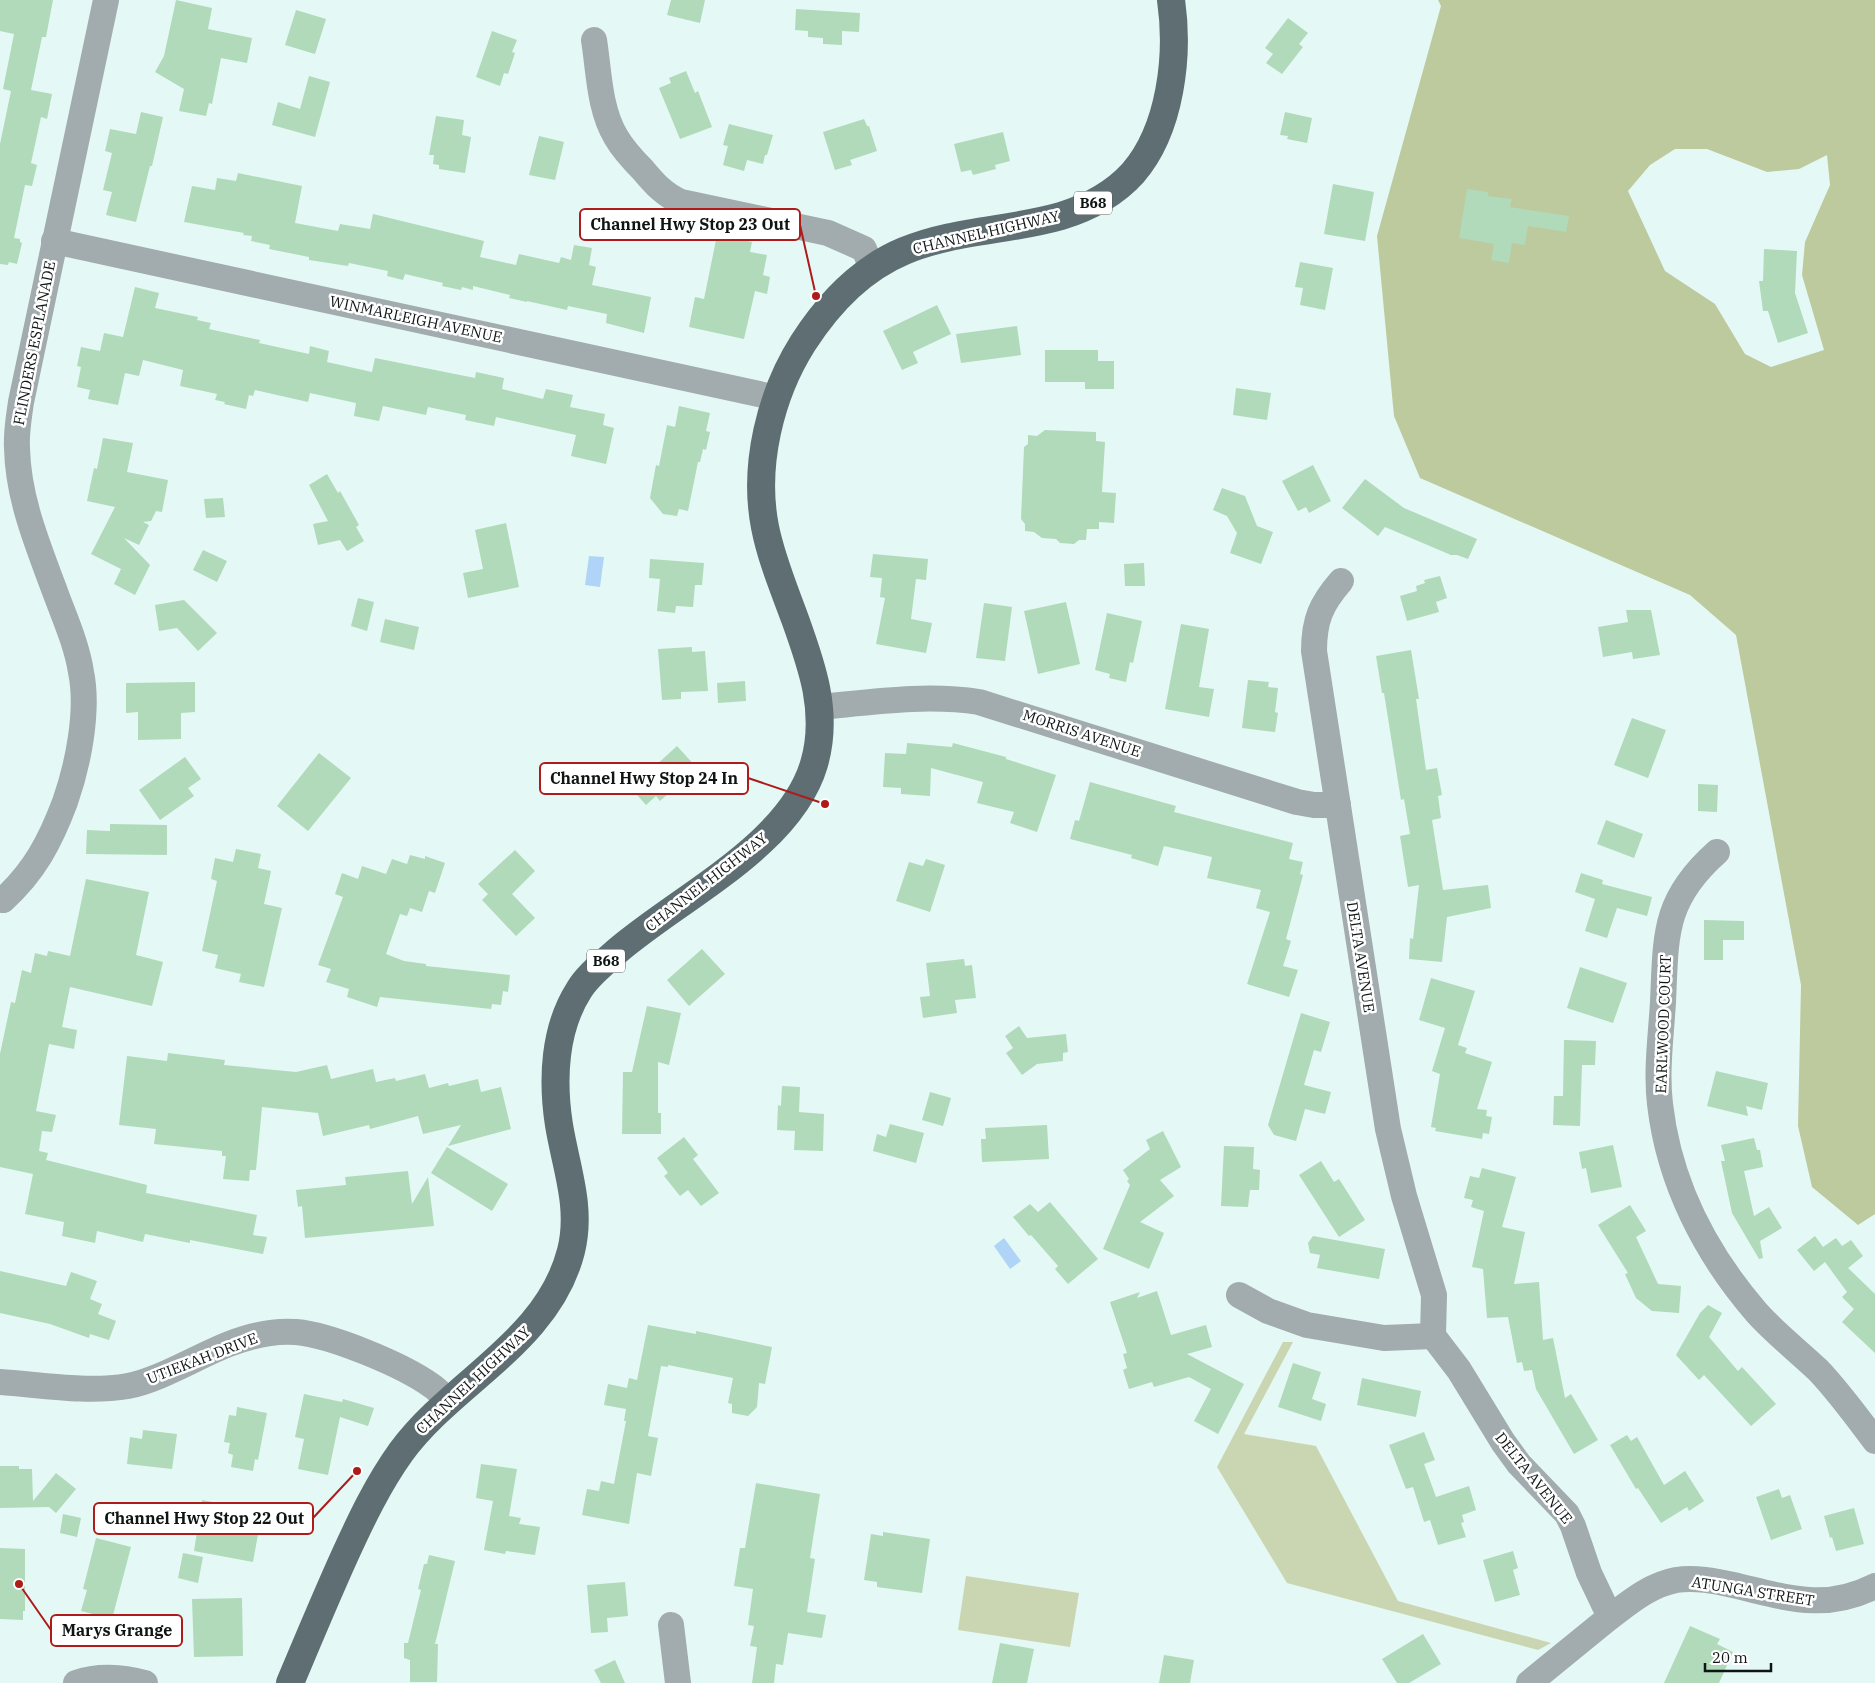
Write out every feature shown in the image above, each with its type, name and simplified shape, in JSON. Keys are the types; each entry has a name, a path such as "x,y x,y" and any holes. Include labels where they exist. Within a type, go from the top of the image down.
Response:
{"main road":[{"name":"CHANNEL HIGHWAY","path":"290,1683 338,1570 378,1487 410,1440 449,1401 508,1350 535,1321 555,1291 569,1260 575,1232 576,1210 559,1126 556,1082 559,1042 563,1024 578,991 592,973 632,938 745,856 783,819 797,802 813,767 820,732 820,707 812,665 778,575 765,527 762,502 763,462 770,421 777,398 794,358 816,323 846,288 872,268 898,253 945,238 1038,221 1076,210 1105,196 1129,178 1146,155 1165,108 1174,54 1174,19 1171,0"}],"street":[{"name":"FLINDERS ESPLANADE","path":"3,900 33,868 53,832 69,790 83,717 82,673 72,636 30,523 19,476 16,446 21,402 106,0"},
{"path":"594,40 602,96 615,137 660,190 681,202 828,233 864,249 872,268"},
{"name":"WINMARLEIGH AVENUE","path":"54,241 777,398"},
{"name":"DELTA AVENUE","path":"1341,581 1330,592 1321,608 1315,628 1314,651 1359,952 1388,1129 1404,1196 1434,1295 1433,1336 1459,1370 1503,1442 1519,1464 1567,1514 1610,1617"},
{"name":"MORRIS AVENUE","path":"820,707 911,699 952,698 979,702 1297,802 1338,805"},
{"name":"EARLWOOD COURT","path":"1717,852 1696,873 1679,898 1670,921 1667,936 1659,1085 1663,1124 1673,1165 1696,1226 1728,1277 1768,1325 1817,1370 1875,1441"},
{"path":"1239,1295 1268,1311 1306,1325 1384,1338 1433,1336"},
{"name":"UTIEKAH DRIVE","path":"0,1382 108,1388 130,1385 256,1335 274,1332 295,1332 337,1341 391,1363 432,1386 449,1401"},
{"name":"ATUNGA STREET","path":"1610,1617 1643,1593 1676,1580 1696,1579 1720,1582 1816,1602 1834,1601 1875,1586"},
{"path":"1529,1683 1610,1617"},
{"path":"671,1625 678,1683"},
{"path":"76,1683 91,1678 109,1677 145,1683"}],"green space":[{"path":"1438,0 1875,0 1875,1214 1858,1225 1812,1187 1798,1126 1801,985 1736,635 1690,595 1420,478 1394,416 1377,236 1441,6","holes":["1675,149 1707,149 1767,172 1799,169 1827,155 1830,185 1805,242 1802,275 1824,350 1771,367 1745,354 1715,304 1665,271 1628,191 1650,165"]},
{"path":"1283,1342 1293,1342 1244,1434 1316,1446 1398,1601 1551,1643 1538,1650 1287,1583 1217,1467"},
{"path":"966,1576 1079,1593 1070,1647 958,1630"}],"water":[{"path":"589,556 604,557 600,587 585,585"},
{"path":"1004,1238 1021,1261 1010,1269 994,1246"}],"building":[{"path":"0,0 53,0 46,37 42,37 31,90 52,94 47,119 41,117 31,163 37,165 32,186 25,185 14,238 20,239 22,243 17,264 9,262 8,265 0,264 0,144 11,91 3,89 14,34 0,31"},
{"path":"176,0 212,8 208,29 252,38 247,63 221,58 212,104 209,103 206,116 179,111 184,89 155,72 164,56"},
{"path":"671,0 705,0 700,23 667,15"},
{"path":"796,9 860,13 859,32 842,31 842,45 823,44 823,38 808,37 808,31 795,30"},
{"path":"296,10 326,19 315,54 285,45"},
{"path":"1288,18 1308,33 1299,44 1303,47 1282,74 1266,63 1273,54 1265,48"},
{"path":"492,31 517,40 512,52 515,53 508,74 504,73 500,86 476,77"},
{"path":"686,71 695,93 698,91 712,127 680,139 659,88 671,83 669,78"},
{"path":"309,76 330,82 315,137 272,125 278,102 300,109"},
{"path":"141,112 163,117 152,166 150,166 136,222 106,215 112,192 103,190 112,153 105,151 110,129 136,134"},
{"path":"1285,112 1312,118 1307,143 1287,139 1288,136 1280,135"},
{"path":"436,116 464,120 462,135 471,137 465,173 439,169 439,165 433,164 434,155 429,155"},
{"path":"864,119 867,126 869,126 877,151 850,160 852,165 835,170 823,132"},
{"path":"729,124 773,135 763,164 747,160 744,171 723,165 728,146 723,145"},
{"path":"1003,132 1010,161 995,165 996,169 973,175 971,170 961,172 954,144"},
{"path":"539,136 564,142 555,180 529,175"},
{"path":"238,173 302,186 295,223 338,231 340,224 370,229 373,214 484,241 480,257 516,265 519,254 559,263 561,257 571,260 574,245 592,248 589,265 596,267 592,285 651,297 644,333 606,323 607,314 568,306 567,310 527,302 509,298 510,295 473,286 473,290 462,287 461,290 442,286 443,283 405,274 403,280 387,276 388,271 349,263 348,266 309,260 309,257 269,249 270,245 251,241 252,236 243,235 244,233 184,222 192,186 215,190 217,178 236,181"},
{"path":"1333,184 1374,192 1365,241 1324,234"},
{"path":"1467,189 1488,192 1488,196 1512,199 1510,207 1569,216 1566,232 1528,226 1525,245 1512,243 1509,263 1491,260 1494,244 1459,238"},
{"path":"717,235 752,242 750,252 767,255 763,275 770,277 767,294 755,291 744,339 689,327 695,297 704,299"},
{"path":"1764,249 1797,251 1795,293 1808,333 1778,343 1768,311 1763,311 1759,281 1763,281"},
{"path":"1300,262 1333,268 1325,310 1300,305 1303,288 1295,287"},
{"path":"135,287 159,293 155,308 198,317 197,320 211,323 209,329 260,340 259,343 309,354 310,346 329,351 327,362 372,372 375,358 475,378 476,372 504,378 502,389 543,399 546,389 573,395 570,407 605,414 603,425 614,428 606,464 571,456 576,435 496,417 494,426 465,420 466,415 428,407 426,415 383,406 379,421 354,416 356,403 310,393 308,402 255,390 253,396 249,395 246,409 215,400 217,394 180,386 183,370 143,360 139,376 125,373 118,405 88,399 90,390 77,387 81,367 77,366 81,347 100,351 104,333 123,337"},
{"path":"937,305 951,334 913,352 918,363 902,370 883,331"},
{"path":"1017,326 1021,355 961,363 956,334"},
{"path":"1045,350 1098,350 1098,361 1114,361 1114,389 1085,389 1085,382 1045,382"},
{"path":"1236,388 1271,393 1267,420 1233,415"},
{"path":"679,406 710,413 706,431 710,432 706,450 703,449 700,462 698,462 688,511 679,509 677,516 663,514 650,498 656,465 659,466 667,425 675,427"},
{"path":"1045,430 1096,432 1096,441 1105,442 1102,492 1116,493 1114,523 1099,522 1099,529 1087,529 1086,540 1079,540 1074,544 1060,543 1056,539 1042,538 1034,532 1025,531 1025,524 1021,519 1024,447 1028,444 1028,435 1037,436"},
{"path":"103,438 133,443 127,472 168,480 162,512 156,511 151,521 143,522 149,525 139,545 124,538 150,565 135,595 114,584 121,569 91,554 115,507 87,501 94,468 97,469"},
{"path":"1313,465 1331,501 1309,513 1306,507 1298,511 1282,481"},
{"path":"327,474 338,493 340,491 359,525 356,527 364,541 347,551 340,540 318,545 313,524 328,521 309,485"},
{"path":"1365,479 1404,508 1477,539 1468,559 1451,555 1385,527 1378,536 1342,508"},
{"path":"1222,488 1245,496 1257,526 1273,532 1261,564 1230,553 1237,533 1227,516 1213,510"},
{"path":"223,498 225,517 206,518 204,499"},
{"path":"506,523 519,587 468,598 463,573 483,569 475,530"},
{"path":"203,550 227,561 217,582 193,570"},
{"path":"873,554 928,559 926,580 916,579 911,619 932,623 926,653 876,644 885,598 880,597 882,578 870,577"},
{"path":"650,559 704,563 702,585 695,585 693,607 676,606 675,613 657,611 660,579 649,578"},
{"path":"1144,563 1145,586 1125,586 1124,564"},
{"path":"1440,576 1447,598 1436,602 1439,612 1407,621 1400,596 1417,591 1416,586 1425,583 1424,580"},
{"path":"358,598 374,602 367,631 351,626"},
{"path":"184,600 217,633 198,651 177,628 159,631 155,605"},
{"path":"1066,602 1080,664 1038,674 1024,611"},
{"path":"984,603 1012,607 1005,661 976,658"},
{"path":"1626,610 1651,610 1660,655 1633,659 1632,652 1603,657 1598,627 1628,622"},
{"path":"1107,613 1142,621 1133,663 1130,662 1126,682 1109,678 1110,674 1095,670"},
{"path":"385,619 419,627 414,650 380,642"},
{"path":"1181,624 1209,629 1199,687 1214,689 1209,717 1165,709"},
{"path":"692,647 692,652 705,651 708,691 681,692 681,699 662,700 658,649"},
{"path":"1411,650 1419,699 1416,699 1426,770 1437,768 1442,795 1438,796 1441,818 1432,820 1443,890 1488,885 1491,908 1447,917 1442,962 1409,959 1410,938 1413,939 1419,885 1408,887 1400,836 1410,834 1404,799 1401,800 1384,693 1382,693 1376,656"},
{"path":"1248,680 1269,682 1268,687 1278,688 1275,712 1278,713 1275,732 1242,728"},
{"path":"745,681 746,701 718,703 717,683"},
{"path":"195,682 195,712 181,713 181,739 138,740 138,712 126,713 126,683"},
{"path":"1632,718 1666,730 1648,778 1614,765"},
{"path":"907,743 952,747 953,743 1006,757 1006,759 1056,775 1037,832 1010,823 1014,812 977,803 983,782 931,768 930,796 901,794 901,788 883,787 885,753 906,754"},
{"path":"677,746 697,768 660,801 656,796 646,805 631,788"},
{"path":"319,753 351,778 308,831 277,806"},
{"path":"185,757 201,779 188,788 194,796 160,820 139,790"},
{"path":"1090,782 1176,806 1174,812 1293,843 1289,859 1303,862 1300,874 1303,875 1286,939 1291,941 1283,966 1298,970 1289,997 1247,984 1270,912 1256,908 1261,890 1207,878 1212,857 1164,846 1158,866 1131,858 1132,855 1070,839 1075,820 1079,821"},
{"path":"1698,784 1718,785 1717,812 1698,811"},
{"path":"1606,820 1643,834 1634,858 1597,844"},
{"path":"110,824 167,825 167,855 86,854 87,830 110,831"},
{"path":"236,849 261,854 258,868 271,871 264,904 282,908 264,987 239,982 241,974 215,968 218,955 202,951 217,881 211,879 215,858 233,862"},
{"path":"515,850 535,871 512,894 535,918 516,936 482,900 488,894 478,884"},
{"path":"410,855 425,859 425,856 445,863 435,893 429,891 422,912 410,908 407,916 400,914 386,954 404,961 426,964 426,966 510,975 508,992 503,991 501,1005 492,1004 491,1009 380,997 377,1007 347,997 349,989 326,982 331,969 318,965 343,897 335,894 342,873 358,879 362,866 386,874 392,859 407,864"},
{"path":"926,859 945,865 930,912 896,901 909,862 923,866"},
{"path":"1581,873 1603,880 1602,884 1652,897 1647,916 1617,908 1607,938 1585,931 1595,899 1575,892"},
{"path":"86,879 149,892 136,955 163,962 152,1006 70,987 62,1027 77,1030 74,1049 49,1044 36,1111 56,1115 52,1132 42,1131 39,1151 48,1153 46,1160 147,1185 146,1193 257,1215 253,1235 267,1237 263,1254 190,1240 190,1243 145,1234 143,1242 97,1231 95,1243 62,1236 64,1222 25,1214 33,1174 0,1167 0,1054 11,1002 15,1003 22,970 31,973 35,953 47,956 48,951 70,956"},
{"path":"1704,920 1744,921 1744,940 1723,940 1723,960 1704,960"},
{"path":"702,949 725,974 689,1006 667,980"},
{"path":"964,959 965,966 972,965 976,998 955,1000 957,1013 923,1018 920,997 930,996 926,963"},
{"path":"1580,967 1627,983 1613,1023 1567,1008"},
{"path":"1431,978 1475,991 1458,1045 1467,1048 1465,1053 1492,1062 1477,1109 1487,1110 1486,1116 1492,1117 1489,1134 1483,1133 1482,1139 1435,1131 1436,1128 1431,1127 1440,1074 1432,1071 1445,1028 1419,1020"},
{"path":"647,1006 681,1013 669,1065 658,1062 658,1113 661,1113 661,1134 622,1134 623,1072 632,1072"},
{"path":"1301,1013 1330,1022 1321,1052 1314,1050 1304,1085 1331,1092 1325,1114 1305,1109 1296,1141 1274,1135 1268,1125"},
{"path":"1019,1026 1027,1038 1066,1034 1068,1052 1063,1053 1063,1061 1037,1064 1022,1075 1006,1053 1013,1048 1005,1036"},
{"path":"1564,1040 1596,1041 1595,1065 1582,1065 1580,1126 1553,1125 1554,1096 1563,1096"},
{"path":"168,1053 225,1060 224,1065 296,1072 327,1065 331,1079 373,1069 376,1082 395,1078 396,1081 425,1074 429,1088 448,1083 449,1086 478,1079 481,1092 501,1087 511,1129 448,1146 461,1125 423,1134 418,1116 370,1129 369,1125 323,1136 318,1113 262,1107 256,1170 250,1170 249,1181 223,1179 226,1156 222,1156 222,1151 154,1144 156,1129 119,1125 127,1056 167,1061"},
{"path":"1716,1071 1768,1083 1762,1110 1746,1106 1748,1116 1707,1106"},
{"path":"782,1086 800,1087 799,1112 824,1114 823,1151 794,1150 795,1131 777,1130 778,1105 781,1106"},
{"path":"930,1092 951,1098 943,1126 922,1120"},
{"path":"890,1124 924,1133 916,1163 873,1151 877,1134 886,1137"},
{"path":"1047,1125 1049,1159 982,1162 981,1139 986,1139 985,1128"},
{"path":"1163,1131 1181,1167 1160,1180 1174,1196 1140,1222 1164,1233 1149,1269 1103,1249 1130,1185 1127,1181 1129,1179 1123,1170 1150,1149 1146,1140"},
{"path":"684,1137 698,1155 693,1159 719,1193 701,1206 688,1190 680,1196 664,1176 668,1173 657,1158"},
{"path":"1754,1138 1757,1150 1760,1150 1763,1167 1744,1171 1754,1216 1769,1207 1782,1228 1760,1241 1763,1258 1759,1259 1732,1213 1721,1161 1725,1161 1721,1145"},
{"path":"1613,1145 1622,1187 1591,1193 1586,1168 1582,1169 1579,1152"},
{"path":"1224,1146 1254,1147 1253,1169 1260,1170 1259,1190 1250,1190 1248,1207 1221,1206"},
{"path":"447,1147 508,1184 492,1211 431,1173"},
{"path":"1321,1161 1334,1182 1339,1179 1365,1220 1339,1237 1299,1175"},
{"path":"1482,1168 1516,1177 1502,1227 1525,1232 1514,1284 1539,1282 1543,1340 1553,1338 1565,1398 1571,1394 1598,1440 1574,1454 1536,1389 1532,1370 1524,1371 1522,1362 1517,1363 1508,1317 1487,1318 1483,1269 1472,1267 1484,1211 1471,1207 1473,1200 1464,1198 1470,1176 1479,1178"},
{"path":"408,1171 412,1204 428,1177 434,1226 305,1238 302,1206 298,1207 296,1190 346,1185 345,1177"},
{"path":"1050,1202 1098,1259 1068,1284 1055,1269 1058,1266 1013,1217 1030,1204 1038,1212"},
{"path":"1630,1205 1646,1231 1636,1237 1658,1284 1681,1286 1679,1313 1652,1311 1636,1298 1625,1274 1628,1273 1598,1225"},
{"path":"1313,1236 1385,1249 1379,1279 1317,1268 1320,1255 1310,1253 1308,1243"},
{"path":"1815,1236 1823,1247 1836,1238 1842,1246 1851,1240 1863,1256 1848,1268 1875,1294 1875,1353 1842,1322 1854,1309 1842,1297 1847,1292 1825,1262 1814,1271 1797,1250"},
{"path":"0,1271 66,1286 71,1272 97,1281 90,1299 102,1304 98,1314 116,1321 109,1340 90,1334 89,1338 50,1324 0,1313"},
{"path":"1157,1291 1171,1335 1206,1325 1212,1347 1187,1354 1244,1384 1218,1434 1194,1421 1211,1389 1189,1377 1154,1387 1152,1382 1129,1389 1123,1370 1127,1368 1123,1354 1127,1353 1110,1302 1140,1292 1137,1298"},
{"path":"1708,1305 1722,1313 1709,1337 1738,1371 1742,1367 1776,1404 1751,1426 1704,1375 1699,1380 1676,1355 1700,1313"},
{"path":"648,1325 696,1334 696,1331 772,1347 765,1384 759,1383 757,1407 748,1416 732,1413 732,1404 728,1403 733,1378 668,1365 668,1367 661,1366 648,1436 658,1438 651,1476 637,1473 629,1524 582,1515 587,1489 599,1491 601,1481 614,1484 626,1421 624,1421 626,1409 604,1405 608,1384 627,1388 629,1378 637,1380"},
{"path":"1293,1363 1321,1372 1312,1399 1326,1404 1321,1421 1278,1407"},
{"path":"1362,1378 1421,1391 1416,1417 1357,1405"},
{"path":"304,1394 342,1402 343,1399 374,1408 368,1426 340,1417 328,1475 298,1469 304,1439 295,1437"},
{"path":"237,1407 267,1413 258,1460 255,1459 253,1471 231,1467 233,1455 228,1453 230,1443 224,1442 229,1415 236,1416"},
{"path":"143,1430 177,1434 172,1469 127,1464 130,1437 142,1439"},
{"path":"1424,1432 1435,1460 1424,1464 1436,1497 1469,1486 1476,1510 1462,1515 1464,1522 1461,1523 1466,1537 1438,1545 1430,1520 1424,1522 1413,1487 1406,1489 1389,1445"},
{"path":"1627,1435 1631,1441 1637,1437 1664,1485 1685,1471 1704,1501 1689,1511 1687,1507 1661,1523 1638,1488 1636,1489 1610,1445"},
{"path":"481,1464 517,1469 509,1516 521,1518 519,1524 540,1527 535,1555 506,1551 505,1554 484,1550 493,1501 476,1498"},
{"path":"0,1466 19,1466 19,1469 32,1469 33,1501 56,1473 76,1489 56,1513 49,1507 0,1508"},
{"path":"756,1483 820,1494 810,1558 815,1559 807,1612 826,1615 822,1638 788,1633 783,1665 776,1664 774,1683 752,1683 757,1647 750,1646 754,1626 748,1625 753,1589 734,1586 740,1548 745,1548"},
{"path":"1779,1489 1782,1498 1790,1495 1802,1529 1771,1540 1756,1497"},
{"path":"202,1500 249,1509 248,1515 261,1518 253,1562 194,1551"},
{"path":"1854,1508 1864,1544 1836,1551 1824,1516"},
{"path":"63,1514 81,1518 77,1537 60,1533"},
{"path":"883,1532 930,1539 922,1593 877,1587 877,1582 864,1580 871,1534 883,1536"},
{"path":"96,1538 131,1547 112,1619 81,1611 87,1590 83,1589"},
{"path":"0,1548 25,1549 25,1611 23,1611 23,1620 0,1619"},
{"path":"1513,1551 1518,1568 1513,1570 1520,1595 1495,1602 1483,1560"},
{"path":"183,1553 203,1557 198,1583 178,1578"},
{"path":"429,1555 455,1561 435,1644 438,1644 437,1682 410,1682 410,1660 404,1658 404,1643 408,1643 421,1590 418,1589 424,1564 427,1564"},
{"path":"625,1582 628,1616 607,1618 608,1632 591,1633 587,1585"},
{"path":"242,1598 243,1656 194,1657 192,1599"},
{"path":"1690,1626 1720,1639 1717,1644 1733,1652 1719,1683 1664,1683"},
{"path":"1423,1634 1441,1664 1409,1683 1397,1683 1382,1659"},
{"path":"1000,1643 1034,1649 1027,1683 992,1683"},
{"path":"1164,1655 1194,1660 1190,1683 1159,1683"},
{"path":"615,1660 625,1683 601,1683 594,1670"}],"place":[{"name":"Channel Hwy Stop 23 Out","path":"816,296"},
{"name":"Channel Hwy Stop 24 In","path":"825,804"},
{"name":"Channel Hwy Stop 22 Out","path":"357,1471"},
{"name":"Marys Grange","path":"19,1584"}]}
